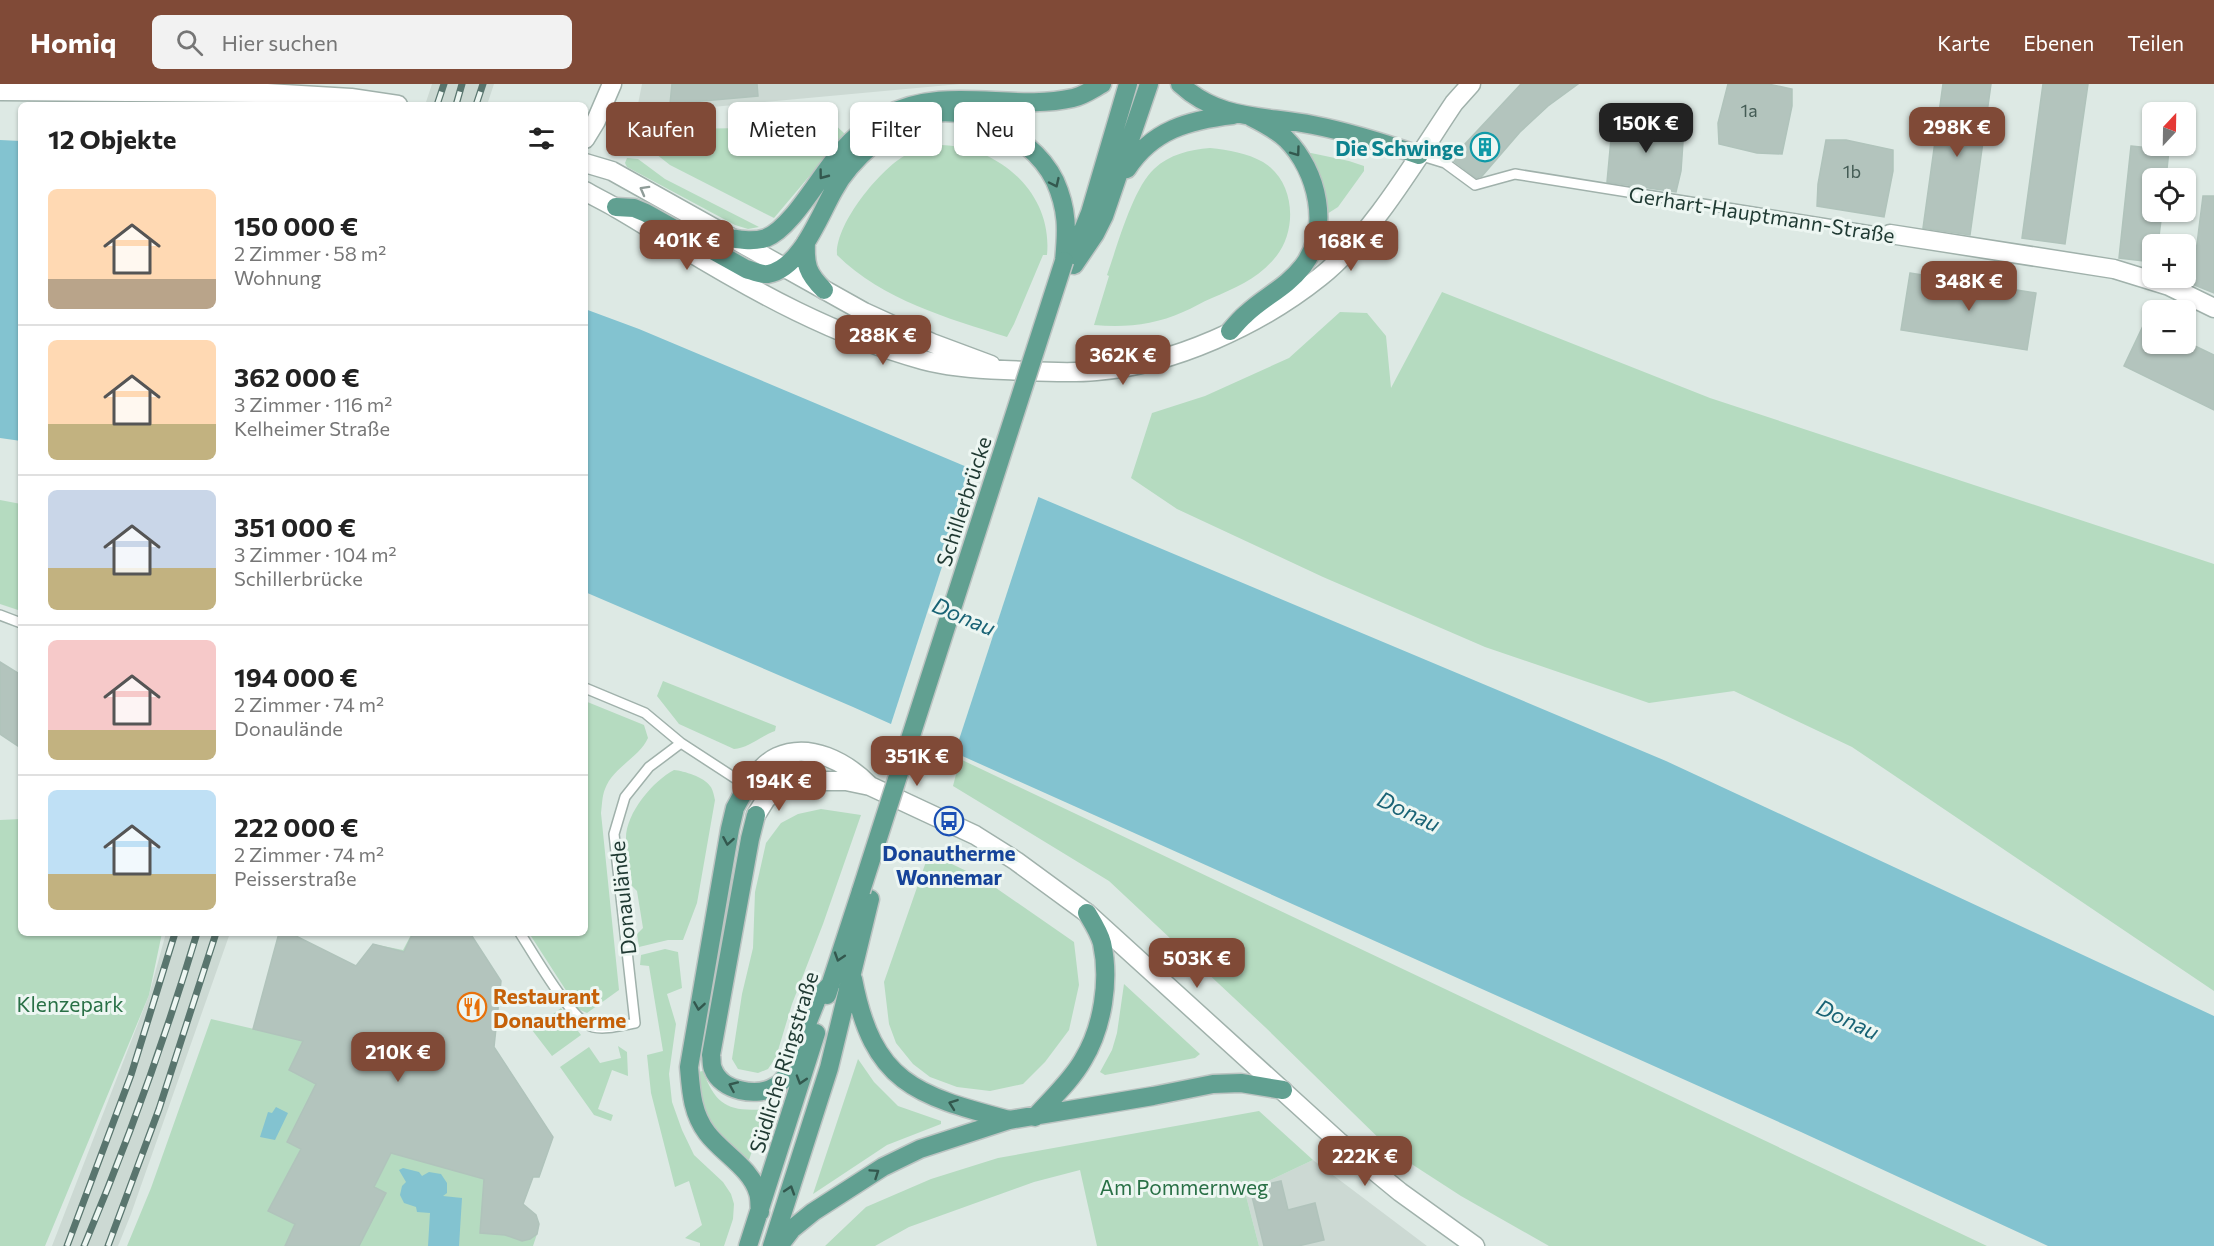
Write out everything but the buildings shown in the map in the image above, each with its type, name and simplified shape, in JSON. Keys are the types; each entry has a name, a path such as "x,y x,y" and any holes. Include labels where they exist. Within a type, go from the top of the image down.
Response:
{"main road":[{"path":"730,238 752,241 771,235 788,221 839,154 864,129 886,115 914,103 950,99 1058,100 1076,97 1102,84"},
{"path":"1069,263 1090,213 1128,84"},
{"path":"1069,263 1095,234 1114,189 1149,84"},
{"path":"1180,84 1192,95 1274,130 1297,152 1309,174 1316,194 1319,222 1316,238 1304,265 1291,280 1246,314 1230,331"},
{"path":"616,207 634,208 646,213 746,269 768,274 793,258 807,242 834,189 861,155 892,128 912,117 942,111 962,113 998,126 1024,143 1044,163 1058,187 1066,214 1069,263"},
{"path":"1114,189 1132,160 1145,145 1162,133 1206,118 1243,116 1283,120 1340,130 1419,155"},
{"path":"807,242 806,266 812,278 824,290"},
{"name":"Schillerbrücke","path":"866,892 1069,263"},
{"path":"747,786 735,808 730,829 689,1067 692,1102 697,1116 707,1134 751,1179 758,1193 760,1212"},
{"path":"756,815 711,1055 713,1069 720,1079 732,1088 745,1091 757,1092 776,1086 786,1076 817,999 831,984"},
{"name":"Südliche Ringstraße","path":"772,1246 829,1068 852,974 866,892"},
{"name":"Südliche Ringstraße","path":"748,1246 831,984 866,892"},
{"path":"1035,1117 1070,1079 1084,1059 1101,1016 1105,977 1104,956 1101,941 1088,913"},
{"path":"852,974 856,998 868,1031 876,1050 891,1071 912,1086 936,1098 1009,1120"},
{"path":"779,1246 792,1229 813,1212 883,1167 920,1149 1009,1120 1213,1084 1241,1083 1283,1090"}],"street":[{"path":"588,134 612,84"},
{"path":"588,192 777,303 849,334 924,360 965,368 1003,370 1073,372 1125,368 1177,354 1230,331 1257,318 1321,277 1359,238 1454,103 1471,84"},
{"path":"0,91 182,88 331,96 376,102"},
{"path":"588,164 612,171 782,267 899,329 1003,370"},
{"name":"Gerhart-Hauptmann-Straße","path":"1890,234 2114,269 2169,286 2214,308"},
{"path":"747,786 759,771 776,758 803,753 837,760 854,770 870,786"},
{"path":"756,815 766,799 780,788 795,783 846,781 870,786 975,835 1016,861 1088,913 1338,1141 1400,1192 1473,1246"}],"lane":[{"name":"Gerhart-Hauptmann-Straße","path":"1419,155 1445,163 1475,185 1515,174 1890,234"},
{"path":"0,615 18,622"},
{"path":"588,689 645,713 681,743 747,786 780,788"},
{"name":"Donaulände","path":"522,936 564,1001 585,1024 594,1028 604,1028 634,1023 614,834 625,797 649,767 681,743"},
{"path":"747,786 754,800 756,815"}],"shaded area":[{"path":"432,84 494,84 488,102 426,102"},
{"path":"642,84 960,84 766,102 728,102 728,105 716,107 716,102 638,102"},
{"path":"165,936 229,936 118,1246 52,1246 149,995"},
{"path":"1313,1160 1427,1246 1259,1246 1245,1192"}],"green space":[{"path":"838,127 845,134 838,142"},
{"path":"716,128 728,128 728,156 826,156 774,218 670,165 658,156 716,156"},
{"path":"942,145 954,146 954,156 986,156 1001,164 1018,177 1031,193 1041,212 1047,233 1047,255 1043,255 1007,337 939,315 895,296 855,271 837,255 838,242 851,214 871,186 894,163 905,156 942,156"},
{"path":"1210,148 1251,156 1274,171 1282,182 1290,208 1290,222 1282,248 1267,266 1253,277 1183,312 1161,320 1139,324 1094,325 1121,234 1146,178 1160,164 1173,156"},
{"path":"1311,153 1364,166 1364,171 1338,207 1327,214 1321,182 1306,154"},
{"path":"627,158 638,159 665,179 759,227 748,229 735,225 627,167 625,163"},
{"path":"1442,292 1710,398 2214,564 2214,991 1852,747 1734,691 1649,703 1485,647 1323,577 1177,509 1131,478 1152,413 1205,396 1289,358 1340,312 1367,313 1386,336 1391,388"},
{"path":"0,500 18,503 18,610 0,604"},
{"path":"663,681 776,726 775,731 734,749 679,724 657,696"},
{"path":"588,702 644,725 648,738 639,751 609,781 603,795 601,813 619,990 587,1013 578,1009 531,936 588,936"},
{"path":"960,759 1987,1246 1549,1246 1461,1196 1393,1152 1265,1027 1109,881 953,786"},
{"path":"674,770 699,777 711,787 715,800 697,903 683,940 668,940 639,947 637,934 643,928 637,891 631,885 626,850 627,828 642,799 658,782"},
{"path":"821,809 861,815 792,1004 776,1057 768,1069 758,1073 738,1069 732,1059 742,994 753,948 755,892 766,843 781,823 798,814"},
{"name":"Klenzepark","path":"18,819 18,936 161,936 149,995 45,1246 0,1246 0,820"},
{"path":"929,853 983,879 1074,942 1079,985 1069,1030 1045,1062 1023,1084 990,1091 957,1087 930,1077 913,1064 896,1043 889,1024 884,982"},
{"path":"278,936 296,936 356,966 373,944 403,950 410,936 472,936 501,981 494,1047 553,1137 539,1177 533,1177 522,1207 537,1234 533,1246 127,1246 151,1188 211,1019 254,1029"},
{"path":"665,949 678,952 682,988 667,994 676,1024 669,1074 672,1102 694,1155 723,1182 731,1194 734,1204 733,1219 724,1246 700,1246 700,1243 685,1238 702,1225 689,1181 675,1187 651,1093 647,1055 663,1051 649,966 640,965 641,955"},
{"path":"1124,984 1200,1054 1195,1058 1105,1075 1100,1072 1112,1050 1117,1033"},
{"path":"561,1008 581,1035 552,1056 532,1030"},
{"path":"618,1046 627,1052 628,1076 612,1070 598,1109 613,1115 611,1121 594,1115 560,1067 589,1047 600,1063 621,1058"},
{"path":"858,1059 874,1082 898,1106 941,1121 941,1124 887,1145 813,1194"},
{"path":"703,1071 713,1092 726,1104 733,1108 766,1109 749,1160 718,1132 711,1122 699,1088 697,1072"},
{"name":"Am Pommernweg","path":"1259,1111 1313,1160 1245,1192 1259,1246 1097,1246 1080,1170 1034,1182 909,1227 875,1246 825,1246 866,1207 931,1179 998,1158"}],"water":[{"path":"0,140 18,141 18,441 0,438"},
{"name":"Donau","path":"588,310 639,329 1666,761 2214,1016 2214,1246 2048,1246 1801,1132 853,707 588,593"},
{"path":"276,1107 288,1113 275,1140 260,1137 268,1112 272,1113"},
{"path":"403,1168 419,1172 422,1176 429,1172 441,1174 447,1183 447,1193 443,1196 462,1198 459,1246 428,1246 430,1213 417,1212 416,1207 404,1203 400,1195 402,1186 406,1182 399,1170"}],"pier":[{"path":"974,468 1039,495 954,755 890,727"}],"railway":[{"path":"438,102 444,84"},
{"path":"457,102 462,84"},
{"path":"477,102 483,84"},
{"path":"67,1246 131,1075 174,936"},
{"path":"84,1246 145,1091 196,936"},
{"path":"108,1246 159,1109 215,936"}],"place":[{"name":"Die Schwinge","path":"1485,147"},
{"name":"Donautherme Wonnemar","path":"949,821"},
{"name":"Restaurant Donautherme","path":"472,1007"}]}
